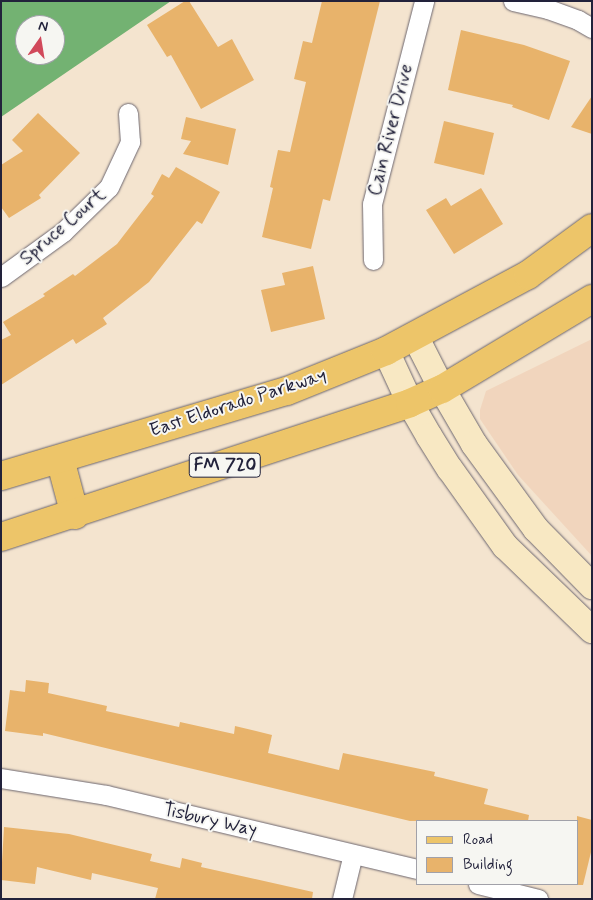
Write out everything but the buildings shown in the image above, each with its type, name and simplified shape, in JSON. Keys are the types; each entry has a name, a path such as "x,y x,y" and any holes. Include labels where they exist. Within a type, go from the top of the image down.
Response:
{"main road":[{"name":"East Eldorado Parkway","path":"1,476 287,391 386,351 528,275 592,228"},
{"name":"FM 720","path":"1,537 75,515 410,403 442,389 592,299"},
{"path":"415,336 442,389 474,444 536,529 592,586"},
{"path":"386,351 410,403 450,470 505,546 592,630"},
{"path":"60,459 75,515"}],"street":[{"name":"Cain River Drive","path":"373,260 372,204 424,1"},
{"path":"513,1 548,9 578,20 592,28"},
{"name":"Spruce Court","path":"1,277 63,232 109,187 130,142 128,113"},
{"name":"Tisbury Way","path":"1,778 106,795 416,868"},
{"path":"342,899 353,854"},
{"path":"482,885 538,899"}],"shaded area":[{"path":"592,339 592,556 518,475 480,419 480,410 486,391"}],"green space":[{"path":"1,1 171,1 1,117"}]}
